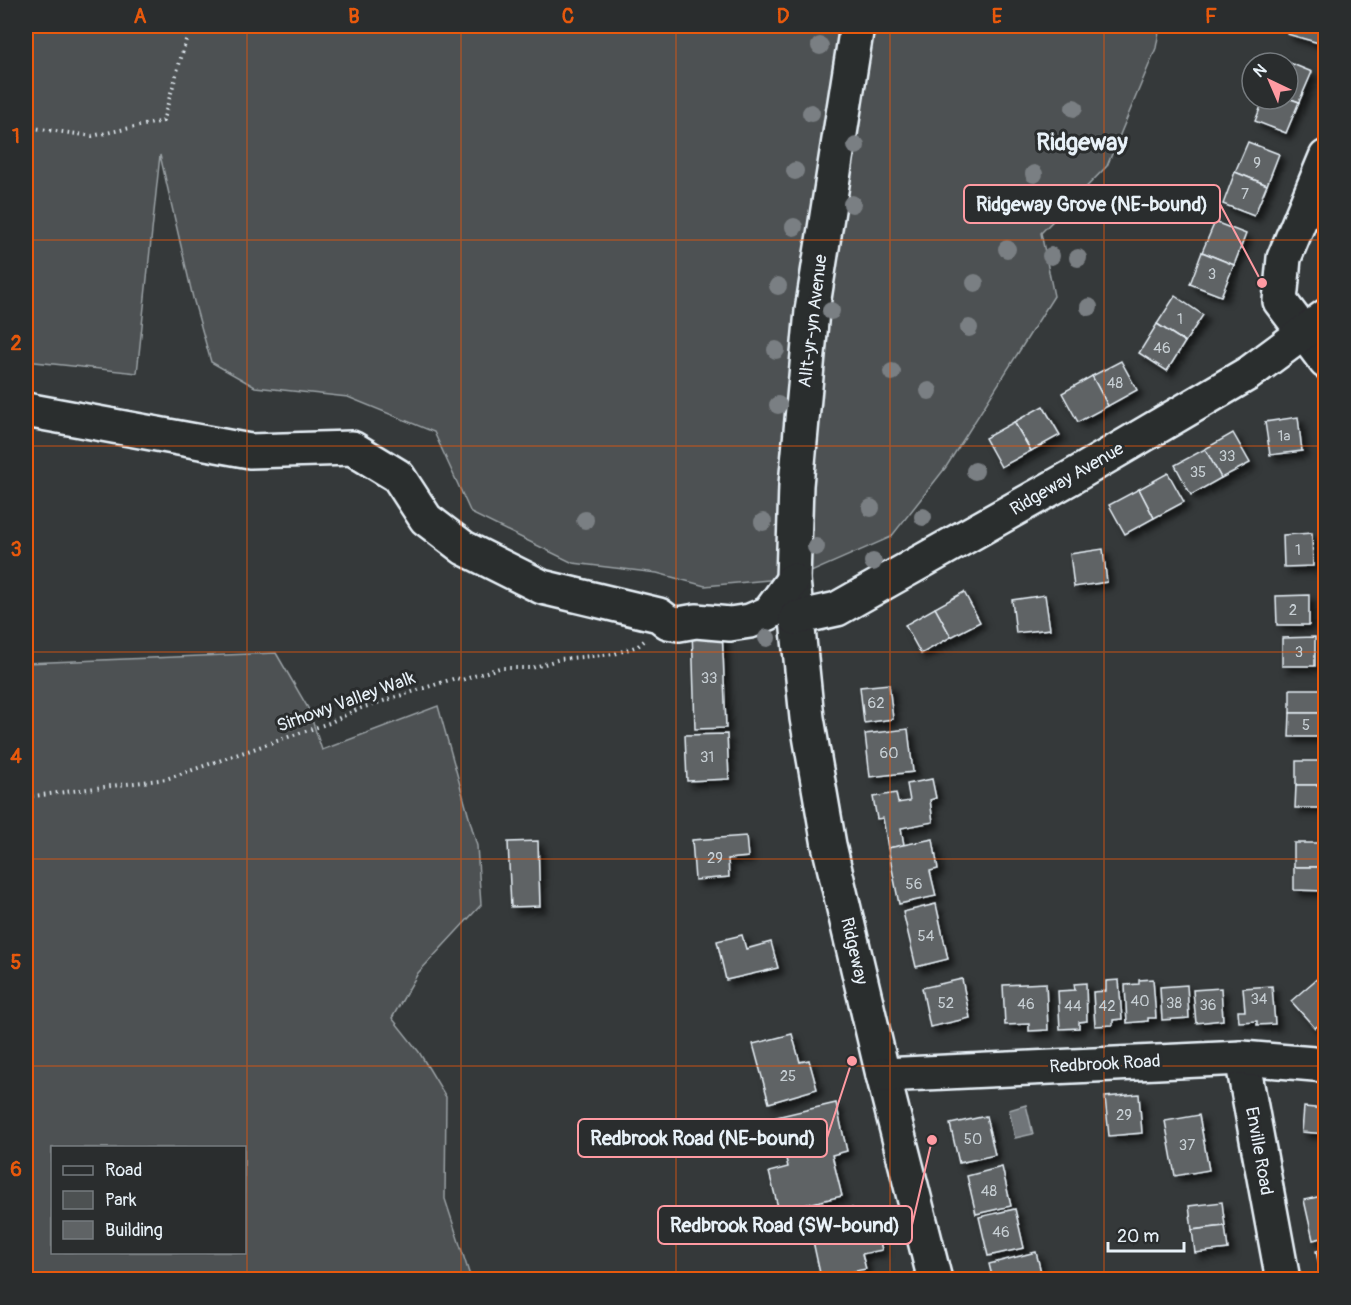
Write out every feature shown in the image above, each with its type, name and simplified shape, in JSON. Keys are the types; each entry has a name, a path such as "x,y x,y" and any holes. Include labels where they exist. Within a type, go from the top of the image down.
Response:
{"street":[{"name":"Allt-yr-yn Avenue","path":"796,618 793,580 796,485 812,311 858,26"},
{"path":"1326,157 1284,258 1280,301 1315,324 1326,362"},
{"name":"Ridgeway Avenue","path":"796,618 837,609 1070,478 1239,378 1315,324"},
{"path":"26,411 250,451 352,448 398,476 426,519 464,548 542,586 659,615 668,622 679,624 696,621 730,624 750,621 769,614 793,580"},
{"name":"Ridgeway","path":"796,618 807,718 829,845 935,1280"},
{"name":"Redbrook Road","path":"884,1075 1242,1058 1326,1065"},
{"name":"Enville Road","path":"1242,1058 1283,1280"}],"path":[{"path":"26,127 92,136 163,121 190,26"},
{"name":"Sirhowy Valley Walk","path":"26,797 166,779 329,723 358,709 456,678 462,680 499,668 532,668 560,659 614,654 638,646 651,638 668,622"}],"green space":[{"path":"26,26 1160,26 1156,48 1107,166 1041,233 1054,296 946,467 891,537 793,580 790,578 705,586 657,573 573,563 471,513 434,432 348,397 255,387 211,362 193,298 160,155 137,373 26,361"},
{"path":"276,653 308,708 322,750 438,706 477,846 481,905 418,973 392,1018 419,1052 446,1097 445,1199 471,1279 26,1279 26,663"}],"shaded area":[{"path":"1026,1105 1033,1134 1015,1138 1009,1110"}],"building":[{"path":"1289,26 1324,26 1319,43 1287,34"},
{"path":"1300,67 1312,72 1300,100"},
{"path":"1259,111 1295,111 1286,133 1255,121"},
{"path":"1248,142 1279,154 1267,185 1235,172"},
{"path":"1235,172 1267,185 1254,216 1223,204"},
{"path":"1215,222 1246,234 1234,265 1202,252"},
{"path":"1202,252 1234,265 1221,296 1190,284"},
{"path":"1175,296 1203,315 1185,342 1157,324"},
{"path":"1157,324 1185,342 1167,371 1139,353"},
{"path":"1121,361 1137,390 1108,406 1092,376"},
{"path":"1092,376 1108,406 1078,422 1062,393"},
{"path":"1043,406 1060,435 1031,451 1014,422"},
{"path":"1298,417 1302,451 1270,455 1265,422"},
{"path":"1014,422 1031,451 1001,467 985,438"},
{"path":"1233,433 1250,463 1221,478 1205,449"},
{"path":"1205,449 1221,478 1191,495 1175,465"},
{"path":"1168,473 1184,502 1154,518 1139,489"},
{"path":"1139,489 1154,518 1125,534 1109,505"},
{"path":"1312,533 1313,566 1284,567 1283,535"},
{"path":"1103,549 1107,582 1074,587 1070,554"},
{"path":"964,592 980,622 951,637 935,608"},
{"path":"1045,595 1050,629 1016,633 1012,600"},
{"path":"1309,595 1309,625 1277,625 1276,596"},
{"path":"935,608 951,637 921,654 905,625"},
{"path":"722,627 726,728 695,729 692,628"},
{"path":"1315,637 1315,666 1282,666 1282,638"},
{"path":"889,684 893,719 864,723 860,687"},
{"path":"1290,689 1324,689 1323,713 1290,713"},
{"path":"1290,713 1323,713 1323,737 1289,737"},
{"path":"908,729 913,772 870,777 865,734"},
{"path":"727,734 729,779 687,781 685,735"},
{"path":"1296,761 1326,761 1326,785 1296,785"},
{"path":"932,779 936,798 930,800 933,822 901,828 904,845 888,848 883,818 877,819 873,797 896,793 898,803 910,801 907,784"},
{"path":"1296,785 1326,785 1326,808 1295,808"},
{"path":"746,836 748,857 728,859 729,877 695,880 692,840"},
{"path":"933,839 938,869 930,871 936,896 899,904 888,848"},
{"path":"538,841 540,906 511,907 508,842"},
{"path":"1294,843 1326,843 1326,867 1294,867"},
{"path":"1294,867 1326,867 1326,891 1294,890"},
{"path":"936,904 948,959 916,967 903,912"},
{"path":"742,935 746,949 771,942 778,968 726,980 717,941"},
{"path":"1319,977 1326,984 1326,1019 1315,1028 1291,1001"},
{"path":"962,979 970,1018 930,1027 922,988"},
{"path":"1153,979 1156,1018 1127,1023 1125,985 1139,984 1139,980"},
{"path":"1119,980 1122,1019 1113,1020 1113,1025 1095,1026 1093,992 1106,991 1106,981"},
{"path":"1046,983 1048,1030 1029,1031 1029,1024 1005,1025 1003,985"},
{"path":"1086,983 1087,1021 1079,1022 1079,1028 1060,1029 1058,991 1075,990 1074,984"},
{"path":"1187,985 1189,1018 1162,1020 1160,987"},
{"path":"1272,986 1275,1024 1257,1025 1257,1021 1239,1022 1238,1011 1245,1011 1243,988"},
{"path":"1221,988 1223,1020 1196,1023 1193,990"},
{"path":"792,1034 800,1062 809,1060 817,1089 769,1103 753,1044"},
{"path":"1139,1094 1142,1133 1109,1136 1105,1097"},
{"path":"836,1103 847,1151 832,1155 842,1196 779,1211 769,1172 788,1167 776,1117"},
{"path":"1304,1107 1326,1109 1326,1134 1302,1132"},
{"path":"1199,1115 1209,1170 1175,1176 1165,1121"},
{"path":"986,1116 995,1155 959,1163 950,1124"},
{"path":"1002,1167 1011,1206 976,1214 967,1176"},
{"path":"1326,1195 1326,1237 1313,1240 1304,1200"},
{"path":"1222,1202 1225,1226 1192,1230 1189,1206"},
{"path":"852,1208 857,1231 876,1226 882,1250 862,1254 866,1269 821,1278 808,1218"},
{"path":"1015,1209 1024,1248 988,1256 979,1217"},
{"path":"1225,1226 1228,1249 1195,1253 1192,1230"},
{"path":"1326,1249 1326,1280 1322,1280 1316,1251"},
{"path":"1036,1252 1043,1280 993,1280 989,1264"},
{"path":"1238,1275 1238,1280 1204,1280 1204,1279"}],"place":[{"name":"Ridgeway Grove (NE-bound)","path":"1262,283"},
{"name":"Redbrook Road (NE-bound)","path":"852,1061"},
{"name":"Redbrook Road (SW-bound)","path":"932,1140"}],"district":[{"name":"Ridgeway","path":"1082,142"}]}
